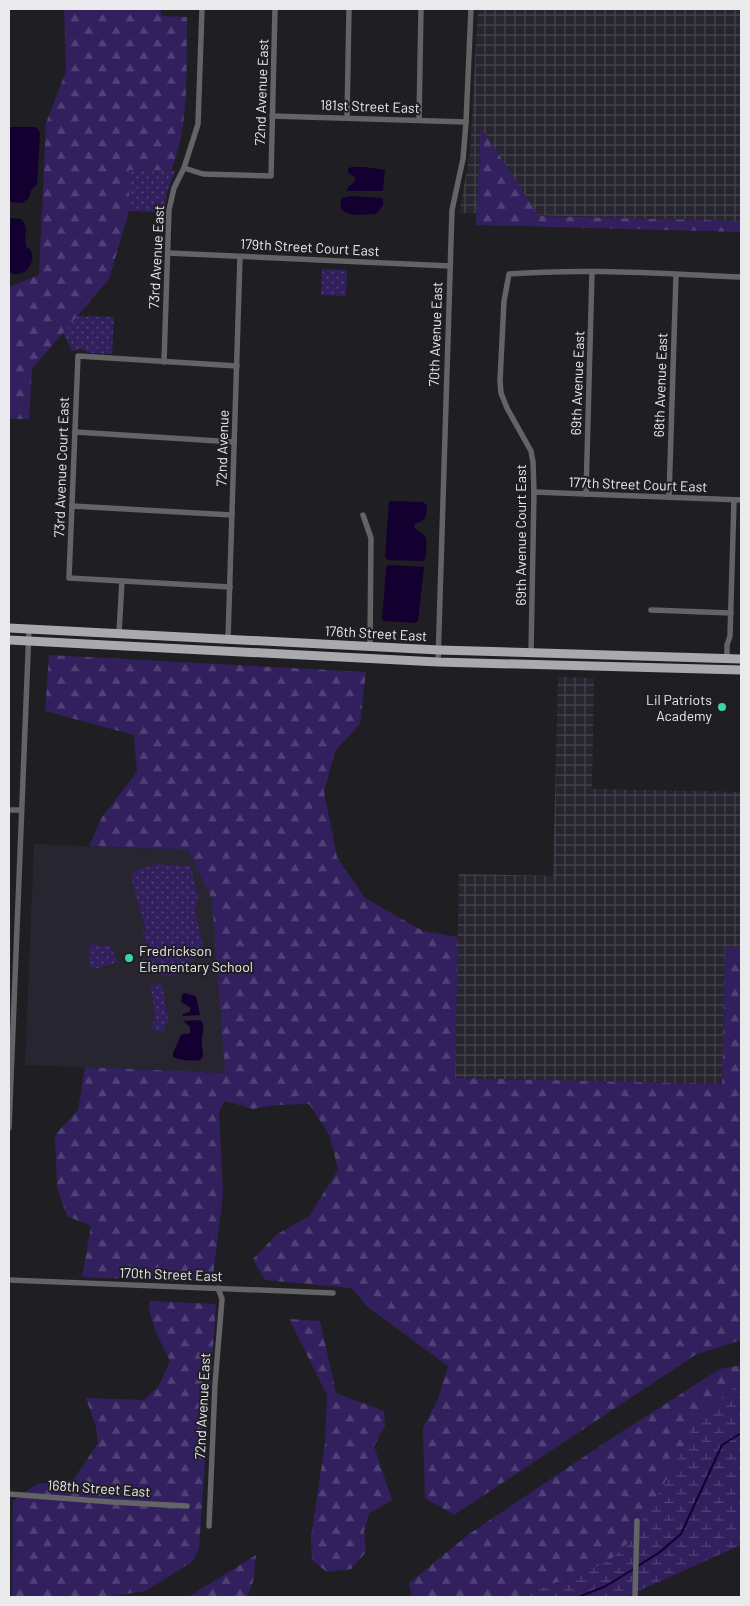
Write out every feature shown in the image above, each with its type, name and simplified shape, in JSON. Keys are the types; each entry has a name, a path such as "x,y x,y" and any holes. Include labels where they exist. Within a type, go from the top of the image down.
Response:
{"main road":[{"name":"176th Street East","path":"9,628 439,650 741,659"},
{"name":"176th Street East","path":"9,640 438,662 741,670"}],"street":[{"name":"73rd Avenue East","path":"164,362 169,210 174,188 184,168 198,124 202,9"},
{"name":"72nd Avenue East","path":"184,168 203,174 271,176 276,9"},
{"path":"347,118 349,9"},
{"path":"419,120 421,9"},
{"name":"70th Avenue East","path":"438,662 452,210 463,158 471,9"},
{"name":"181st Street East","path":"272,116 466,122"},
{"name":"179th Street Court East","path":"168,253 450,266"},
{"name":"72nd Avenue","path":"228,639 240,256"},
{"path":"592,272 741,277"},
{"name":"69th Avenue Court East","path":"531,652 533,462 531,452 501,393 504,301 509,274 592,272"},
{"name":"69th Avenue East","path":"586,494 592,272"},
{"name":"68th Avenue East","path":"669,497 676,275"},
{"name":"73rd Avenue Court East","path":"122,581 69,578 78,356 164,362"},
{"path":"164,362 237,366"},
{"path":"75,432 234,442"},
{"name":"177th Street Court East","path":"534,492 741,500"},
{"path":"726,659 731,614 734,500"},
{"path":"72,506 232,515"},
{"path":"363,514 371,538 370,646"},
{"path":"119,633 122,581 230,587"},
{"path":"650,610 731,614"},
{"path":"9,1128 29,629"},
{"path":"9,810 22,810"},
{"path":"9,970 16,970"},
{"name":"170th Street East","path":"9,1280 333,1293"},
{"name":"72nd Avenue East","path":"209,1526 216,1374 222,1299 218,1288"},
{"name":"168th Street East","path":"9,1494 187,1506"},
{"path":"634,1597 637,1521"}],"shaded area":[{"path":"478,9 741,9 741,221 459,213 470,153"},
{"path":"9,127 34,127 40,133 37,185 31,190 29,198 22,203 9,202"},
{"path":"351,167 385,170 383,191 347,191 348,187 355,181 355,177 348,173 348,169"},
{"path":"351,196 383,198 383,205 376,214 346,213 341,207 342,198"},
{"path":"9,218 21,219 24,223 26,245 31,251 32,256 30,265 19,274 9,272"},
{"path":"389,501 423,502 427,505 425,517 422,521 415,524 414,527 426,538 426,553 423,561 388,560 385,558"},
{"path":"387,566 424,567 418,621 415,623 384,621 382,619 386,571"},
{"path":"558,677 594,678 592,789 741,792 741,947 725,947 722,1084 455,1078 459,874 553,876"},
{"name":"Fredrickson Elementary School","path":"34,844 234,852 225,1073 25,1065"},
{"path":"184,993 196,996 200,1015 182,1016 189,1012 191,1008 181,1002"},
{"path":"201,1020 203,1027 203,1056 200,1060 186,1060 173,1057 181,1035 190,1033 190,1027 183,1021"}],"green space":[{"path":"64,9 161,9 161,16 187,17 187,75 184,116 177,154 171,171 129,170 129,211 109,279 32,369 29,419 9,419 9,287 39,275 46,123 66,71"},
{"path":"481,127 539,216 741,221 741,232 476,225"},
{"path":"129,170 175,171 167,192 164,212 129,211"},
{"path":"322,269 347,270 346,296 321,295"},
{"path":"78,316 114,317 112,354 89,353 82,349 72,351 63,333"},
{"path":"49,655 366,672 360,724 335,751 324,792 337,857 365,898 423,931 458,937 455,1078 722,1084 725,947 741,947 741,1340 695,1355 454,1515 425,1498 423,1428 438,1399 448,1366 369,1308 351,1288 265,1280 253,1259 276,1235 309,1216 338,1170 330,1136 309,1104 277,1105 253,1109 225,1101 219,1112 223,1194 213,1278 205,1282 82,1277 91,1226 67,1216 57,1188 55,1135 78,1110 85,1067 225,1073 212,899 188,850 89,846 102,817 137,772 134,735 45,711"},
{"path":"158,864 191,866 198,897 195,911 204,950 178,974 171,976 161,975 152,971 143,932 146,931 131,877 135,870"},
{"path":"90,944 110,946 118,962 98,968 89,967"},
{"path":"162,983 168,1020 163,1032 152,1030 155,1013 150,985"},
{"path":"149,1301 216,1304 199,1548 193,1561 146,1591 105,1597 12,1596 13,1501 37,1484 74,1479 98,1443 96,1427 86,1398 144,1400 158,1387 170,1361 153,1324"},
{"path":"289,1319 320,1321 336,1393 384,1411 385,1426 374,1446 392,1500 369,1514 364,1531 366,1552 351,1569 327,1572 312,1560 311,1537 325,1443 327,1395"},
{"path":"741,1365 741,1383 692,1431 667,1479 630,1541 610,1560 584,1573 515,1597 412,1597 409,1583 469,1534 612,1438 720,1369"},
{"path":"740,1383 741,1545 625,1597 515,1597 584,1573 610,1560 630,1541 667,1479 692,1431 724,1395"},
{"path":"256,1555 253,1582 247,1597 188,1597"}],"waterway":[{"path":"638,1566 660,1552 681,1534 722,1445 741,1433"},
{"path":"578,1597 604,1587 634,1569"}],"place":[{"name":"Lil Patriots Academy","path":"722,707"},
{"name":"Fredrickson Elementary School","path":"129,958"}]}
